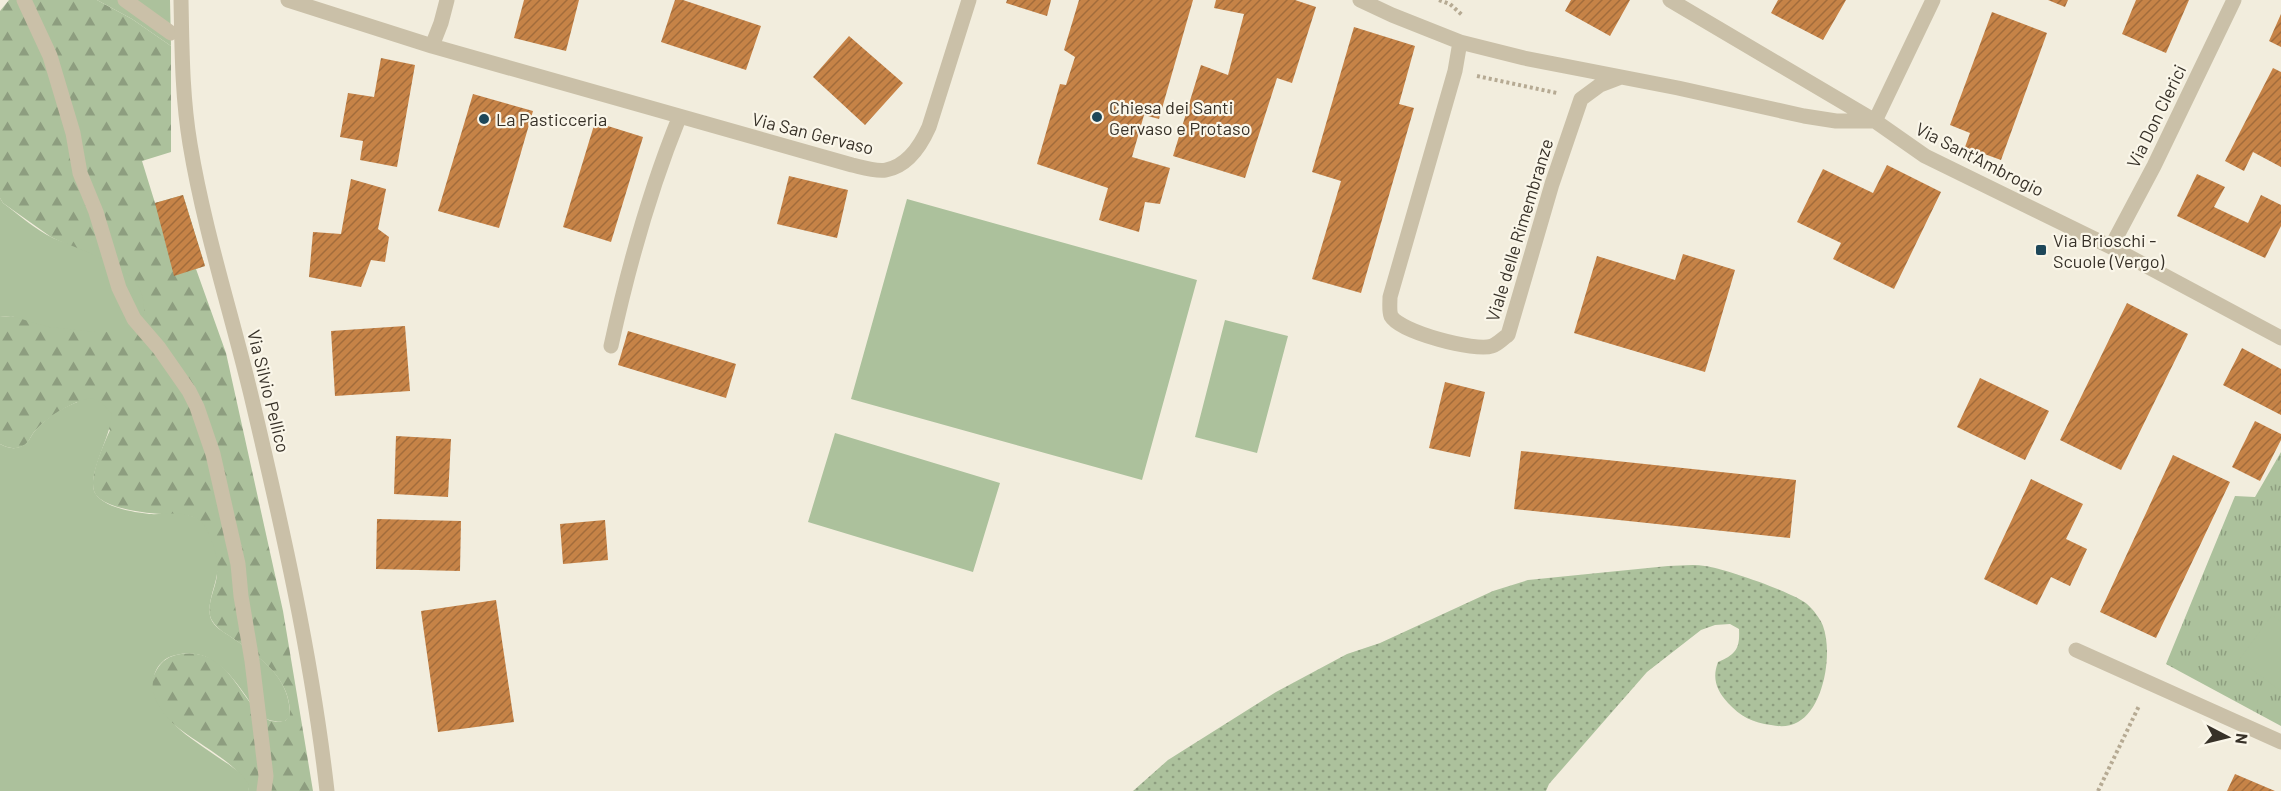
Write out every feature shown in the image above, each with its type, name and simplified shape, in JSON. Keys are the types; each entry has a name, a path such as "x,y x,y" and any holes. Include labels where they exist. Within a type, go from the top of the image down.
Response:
{"street":[{"path":"24,0 50,56 73,133 80,173 96,212 119,288 134,319 159,348 189,391 213,454 238,564 240,596 250,650 266,776 264,791"},
{"path":"125,0 171,33"},
{"name":"Via Silvio Pellico","path":"181,0 183,91 190,145 295,586 322,743 327,791"},
{"name":"Via San Gervaso","path":"288,0 432,46 679,118 852,165 885,171 906,160 920,146 929,127 969,0"},
{"path":"432,46 447,0"},
{"path":"1360,0 1461,42 1524,58 1836,121 1875,121 1933,0"},
{"name":"Via Sant'Ambrogio","path":"1670,0 1875,121 1925,156 2111,247 2281,338"},
{"name":"Via Don Clerici","path":"2111,247 2154,166 2234,0"},
{"name":"Viale delle Rimembranze","path":"1461,42 1455,71 1390,297 1390,315 1398,324 1470,347 1493,346 1508,335 1552,184 1581,99"},
{"path":"1581,99 1600,85 1621,76"},
{"path":"611,346 622,295 650,196 679,118"},
{"path":"2076,650 2281,742"}],"path":[{"path":"1455,71 1581,99"},
{"path":"2098,791 2150,683"}],"green space":[{"path":"9,0 97,0 132,19 171,46 171,152 142,161 155,203 183,195 205,266 196,269 226,353 283,611 313,791 249,791 241,776 227,762 170,721 157,706 151,690 158,667 163,661 173,656 193,653 208,657 220,665 264,717 271,721 285,721 290,716 286,691 273,671 255,654 217,627 210,616 217,568 210,538 200,522 184,515 126,509 98,497 94,491 94,477 110,430 77,402 43,423 23,446 11,448 0,444 0,317 11,316 115,332 132,332 114,267 51,237 3,203 0,198 0,11"},
{"path":"97,0 170,0 171,46 132,19"},
{"path":"0,198 27,222 46,234 104,260 132,278 142,294 144,313 142,326 132,332 96,332 49,327 11,316 0,317"},
{"path":"907,199 1197,280 1142,480 851,399"},
{"path":"1225,320 1288,336 1257,453 1195,437"},
{"path":"90,398 100,402 112,414 96,466 93,486 95,493 112,506 149,514 188,515 201,522 211,539 217,561 217,574 211,596 211,619 219,629 263,661 279,679 285,690 290,717 285,721 274,721 260,715 230,675 207,657 198,654 172,656 162,662 155,672 153,691 159,706 169,719 182,732 240,773 248,783 249,791 0,791 0,444 11,448 22,446 53,415 67,406"},
{"path":"835,433 1000,483 973,572 808,522"},
{"path":"2281,452 2281,726 2166,664 2235,496 2255,497"},
{"path":"1700,565 1727,571 1789,594 1800,599 1812,609 1823,626 1827,650 1820,693 1807,715 1795,724 1778,726 1753,721 1733,708 1718,689 1715,673 1718,662 1736,650 1739,629 1730,624 1715,625 1701,630 1647,672 1549,784 1546,791 1133,791 1168,760 1276,692 1347,654 1380,643 1493,591 1528,580"},
{"path":"2272,615 2281,622 2281,691 2239,660"}],"building":[{"path":"524,0 579,0 566,51 514,38"},
{"path":"675,0 683,0 761,26 746,70 661,42"},
{"path":"1007,0 1051,0 1047,16 1006,3"},
{"name":"Chiesa dei Santi Gervaso e Protaso","path":"1079,0 1193,0 1159,119 1144,115 1132,157 1170,168 1160,204 1145,202 1139,232 1099,220 1108,188 1037,164 1060,84 1066,85 1075,57 1064,50"},
{"path":"1216,0 1295,0 1316,7 1292,83 1277,78 1245,178 1173,156 1201,65 1228,75 1244,14 1214,8"},
{"path":"1571,0 1630,0 1610,36 1565,11"},
{"path":"1778,0 1846,0 1823,40 1771,13"},
{"path":"2048,0 2068,0 2065,7"},
{"path":"2136,0 2189,0 2166,53 2122,34"},
{"path":"1992,12 2047,33 2001,160 1965,147 1970,133 1950,125"},
{"path":"2281,14 2281,47 2269,41"},
{"path":"1354,27 1415,46 1399,104 1414,108 1361,293 1312,279 1341,181 1312,172"},
{"path":"849,36 903,83 865,125 813,77"},
{"path":"381,58 415,65 397,167 360,160 363,141 340,137 348,93 374,97"},
{"path":"2273,68 2281,72 2281,167 2253,152 2244,171 2225,161"},
{"path":"473,94 533,111 499,228 438,211"},
{"path":"595,122 643,137 611,242 563,227"},
{"path":"1887,165 1941,192 1894,289 1833,259 1841,243 1797,222 1823,169 1873,193"},
{"path":"2197,174 2225,187 2214,207 2248,223 2261,195 2281,205 2281,226 2265,258 2177,216"},
{"path":"789,176 848,190 837,238 777,224"},
{"path":"351,179 386,189 378,229 389,237 385,262 371,260 361,287 309,277 313,232 341,234"},
{"path":"183,195 205,266 174,276 155,203"},
{"path":"1683,254 1735,270 1705,372 1574,333 1597,256 1675,280"},
{"path":"2127,303 2188,334 2121,470 2060,440"},
{"path":"405,326 410,391 335,396 331,331"},
{"path":"628,331 736,364 726,398 618,365"},
{"path":"2242,348 2281,369 2281,415 2223,385"},
{"path":"1980,378 2049,411 2025,460 1957,427"},
{"path":"1445,382 1485,392 1470,457 1429,448"},
{"path":"2255,421 2281,434 2281,440 2260,481 2232,467"},
{"path":"396,436 451,439 448,497 394,494"},
{"path":"1521,451 1796,480 1790,538 1514,509"},
{"path":"2173,455 2230,482 2156,638 2100,612"},
{"path":"2031,479 2083,504 2066,539 2087,549 2070,586 2051,577 2037,605 1984,579"},
{"path":"377,519 461,521 460,571 376,569"},
{"path":"605,520 608,560 563,564 560,524"},
{"path":"496,600 514,722 438,732 421,611"},
{"path":"2235,774 2275,791 2227,791"}],"place":[{"name":"Chiesa dei Santi Gervaso e Protaso","path":"1097,117"},
{"name":"La Pasticceria","path":"484,119"},
{"name":"Via Brioschi - Scuole (Vergo)","path":"2041,250"}]}
